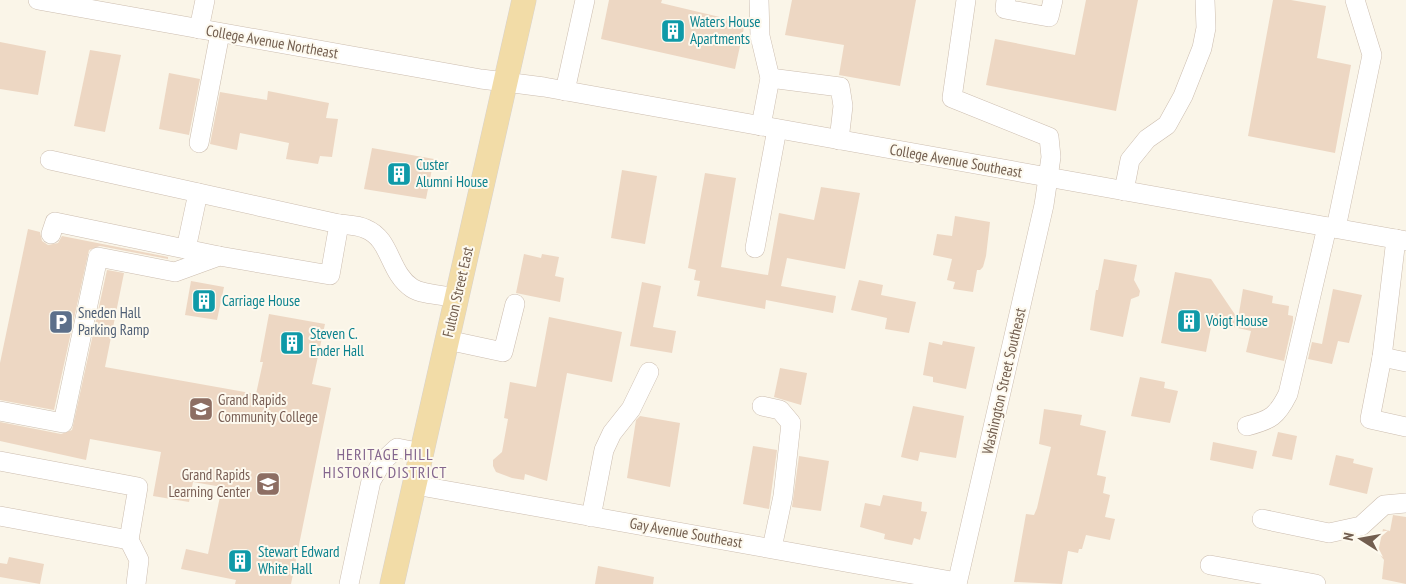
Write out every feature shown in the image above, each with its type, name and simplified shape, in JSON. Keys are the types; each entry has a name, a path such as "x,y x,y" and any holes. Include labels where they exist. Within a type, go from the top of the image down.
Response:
{"main road":[{"name":"Fulton Street East","path":"392,584 524,0"}],"street":[{"name":"College Avenue Northeast","path":"38,0 120,7 199,29 506,82"},
{"path":"199,29 205,0"},
{"path":"565,91 585,0"},
{"path":"755,248 769,128 770,78 760,36 759,0"},
{"name":"Washington Street Southeast","path":"957,583 1050,178 1052,157 1049,137 952,98 966,0"},
{"path":"1006,0 1005,9 1049,17 1053,0"},
{"path":"1124,191 1130,160 1147,139 1168,125 1183,96 1202,48 1206,28 1206,0"},
{"path":"1247,426 1268,421 1280,409 1288,394 1332,228 1372,55 1355,0"},
{"path":"199,143 220,32"},
{"path":"770,78 840,87 843,106 839,140"},
{"name":"College Avenue Southeast","path":"506,82 1401,240"},
{"path":"50,160 198,194 366,229 384,244 401,279 414,289 457,298"},
{"path":"186,249 198,194"},
{"path":"51,234 54,222 107,239 186,249 330,275 339,224"},
{"path":"1401,240 1370,419 1406,427"},
{"path":"0,411 63,423 98,257 175,272 219,256"},
{"path":"447,340 503,352 515,304"},
{"path":"1382,357 1406,362"},
{"path":"591,517 604,450 612,433 631,409 649,372"},
{"path":"762,406 780,410 791,423 783,496 772,548"},
{"path":"350,584 367,499 376,471 397,448 422,454"},
{"path":"0,461 138,487 129,540 139,560 136,584"},
{"name":"Gay Avenue Southeast","path":"415,486 772,548 957,583"},
{"path":"1262,519 1329,533 1361,526 1384,505 1406,503"},
{"path":"0,516 129,540"},
{"path":"1210,565 1316,584"}],"building":[{"name":"Waters House Apartments","path":"609,0 662,0 661,3 745,23 735,69 601,39"},
{"path":"792,0 916,0 900,86 839,75 844,45 785,35"},
{"path":"1086,0 1138,0 1116,111 986,85 995,39 1075,55"},
{"path":"1273,0 1291,0 1326,6 1317,58 1351,65 1335,153 1248,136"},
{"path":"0,42 46,51 38,95 0,89"},
{"path":"90,50 121,55 105,132 74,126"},
{"path":"169,73 200,79 189,135 159,129"},
{"path":"268,91 329,103 326,118 338,119 332,157 320,156 318,164 286,159 289,143 240,133 237,150 210,144 220,92 267,100"},
{"name":"Custer Alumni House","path":"372,148 434,159 426,199 364,189"},
{"path":"622,170 657,176 645,244 611,238"},
{"path":"705,173 736,178 721,267 768,275 779,213 814,220 821,187 860,193 845,269 787,258 781,286 836,296 833,313 766,300 765,309 697,296 700,281 694,280 696,270 688,268"},
{"path":"955,216 990,222 986,256 983,267 977,270 973,292 953,289 955,282 947,280 952,259 933,255 937,234 952,236"},
{"path":"28,229 40,232 42,241 48,245 58,243 62,236 168,257 168,259 100,246 89,250 54,410 0,400 0,363"},
{"path":"524,254 541,258 542,254 559,257 555,276 564,278 560,302 516,293"},
{"path":"1104,259 1137,265 1134,280 1140,291 1139,296 1131,299 1123,337 1090,330 1096,290 1098,290"},
{"path":"107,270 124,273 105,367 256,394 263,362 260,362 269,314 325,324 312,384 331,388 291,584 235,584 236,580 181,569 186,549 208,554 222,487 193,482 189,502 153,496 161,452 90,439 86,460 0,441 0,422 61,434 72,430"},
{"path":"1175,272 1211,279 1238,319 1243,289 1273,296 1272,303 1289,306 1288,315 1293,316 1293,321 1284,361 1246,352 1251,331 1212,322 1206,352 1161,343"},
{"path":"859,280 883,285 881,295 916,302 909,333 885,329 887,318 851,310"},
{"name":"Carriage House","path":"191,281 224,287 217,320 185,315"},
{"path":"642,282 661,286 653,327 676,331 672,353 630,346"},
{"path":"1333,289 1362,295 1349,343 1338,341 1332,364 1308,359 1312,342 1322,344"},
{"path":"549,317 622,332 612,382 567,373 547,481 525,474 524,480 512,478 496,472 493,466 493,460 502,452 508,419 504,418 510,382 536,387"},
{"path":"943,341 975,347 966,389 933,382 933,377 923,375 929,342 942,345"},
{"path":"780,368 807,373 801,405 774,397"},
{"path":"1140,377 1165,382 1164,388 1178,391 1170,423 1131,416"},
{"path":"913,406 964,416 956,458 920,452 918,461 901,457"},
{"path":"1044,409 1082,415 1080,425 1106,431 1097,475 1106,477 1103,493 1110,495 1105,517 1115,519 1110,540 1086,535 1082,549 1079,549 1078,553 1068,551 1062,584 1014,582 1026,514 1034,515 1037,508 1051,447 1039,444"},
{"path":"640,416 680,423 670,487 627,478 636,420"},
{"path":"1278,432 1297,436 1292,460 1272,456"},
{"path":"1213,442 1257,451 1253,469 1210,460"},
{"path":"753,446 777,450 769,509 743,504"},
{"path":"1336,455 1354,459 1353,463 1373,468 1367,494 1329,485"},
{"path":"799,456 829,461 821,511 792,507"},
{"path":"883,495 922,502 921,511 927,512 920,540 914,538 912,545 884,539 885,534 860,527 865,503 880,506"},
{"path":"1393,515 1406,517 1406,584 1382,579 1384,560 1378,552 1383,529 1390,531"},
{"path":"9,557 44,564 40,584 0,577 0,563 7,564"},
{"path":"598,566 654,577 653,584 595,584"}],"place":[{"name":"Waters House Apartments","path":"673,31"},
{"name":"Custer Alumni House","path":"399,174"},
{"name":"Carriage House","path":"204,301"},
{"name":"Voigt House","path":"1189,321"},
{"name":"Sneden Hall Parking Ramp","path":"61,322"},
{"name":"Steven C. Ender Hall","path":"292,343"},
{"name":"Grand Rapids Community College","path":"201,409"},
{"name":"Grand Rapids Learning Center","path":"268,484"},
{"name":"Stewart Edward White Hall","path":"240,561"}],"district":[{"name":"HERITAGE HILL HISTORIC DISTRICT","path":"385,463"}]}
